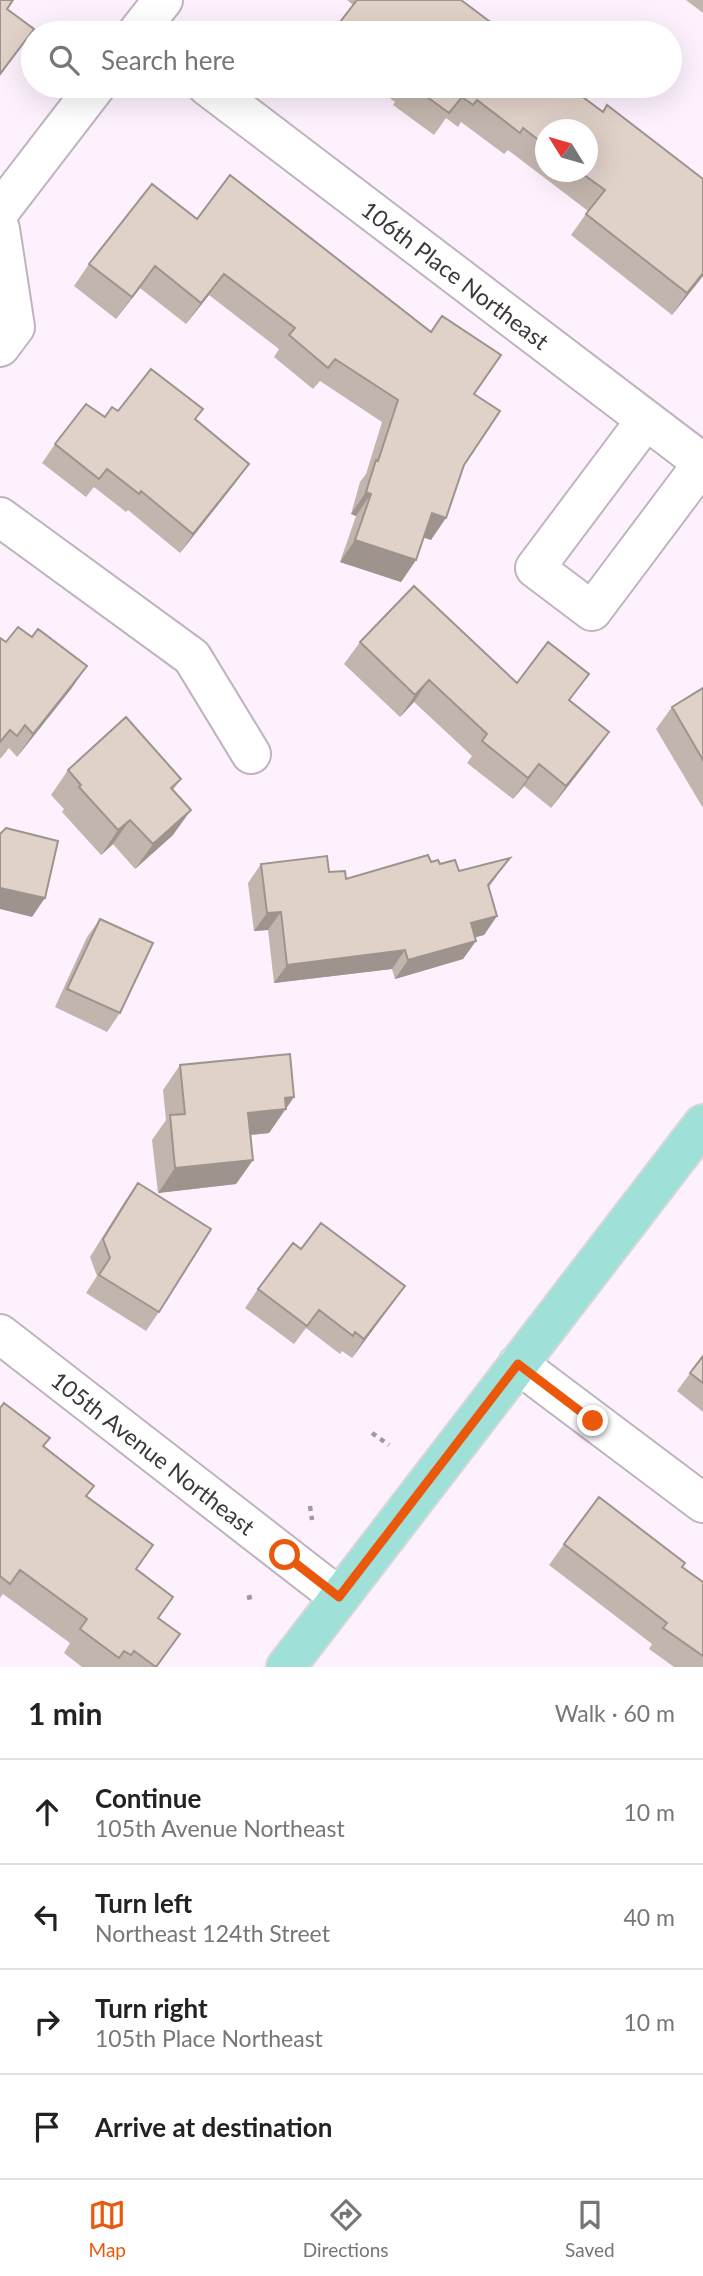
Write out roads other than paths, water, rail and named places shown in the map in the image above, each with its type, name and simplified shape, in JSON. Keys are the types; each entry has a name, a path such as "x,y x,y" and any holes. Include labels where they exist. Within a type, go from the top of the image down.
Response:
{"main road":[{"path":"286,1667 703,1124"}],"street":[{"path":"147,21 163,0"},
{"path":"0,211 87,98"},
{"name":"106th Place Northeast","path":"223,98 703,463"},
{"path":"0,229 15,327 0,347"},
{"path":"646,420 535,568 592,611 703,463"},
{"path":"0,517 191,657 251,754"},
{"name":"105th Avenue Northeast","path":"0,1334 339,1597"},
{"path":"518,1364 703,1503"}]}
